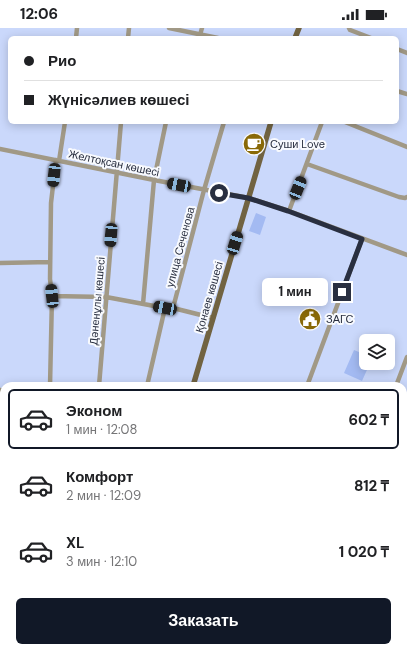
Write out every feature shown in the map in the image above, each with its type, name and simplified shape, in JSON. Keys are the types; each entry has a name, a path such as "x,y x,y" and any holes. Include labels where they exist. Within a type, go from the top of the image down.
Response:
{"main road":[{"name":"Қонаев көшесі","path":"194,382 270,124"}],"street":[{"path":"169,28 206,36"},
{"path":"200,35 202,28"},
{"path":"349,28 350,30 366,36"},
{"path":"50,382 52,296 50,279 51,203 65,124"},
{"name":"Дәненұлы көшесі","path":"99,382 121,124"},
{"path":"143,304 154,180 166,124"},
{"name":"улица Сеченова","path":"173,308 204,190 223,124"},
{"path":"288,211 321,124"},
{"path":"350,124 407,147"},
{"name":"Желтоқсан көшесі","path":"0,148 116,173 248,198 288,211 407,255"},
{"path":"307,164 399,197 407,197"},
{"path":"308,382 362,239"},
{"path":"0,263 50,262"},
{"path":"52,296 106,297 165,308 173,308 213,318"},
{"path":"148,382 165,308"},
{"path":"398,382 407,357"}],"shaded area":[{"path":"256,213 266,217 260,235 249,231"},
{"path":"354,350 359,352 359,370 367,370 362,381 344,373"}],"place":[{"name":"Суши Love","path":"254,144"},
{"name":"ЗАГС","path":"310,319"}],"route":[{"path":"219,193 248,198 288,211 362,239 342,292"}]}
